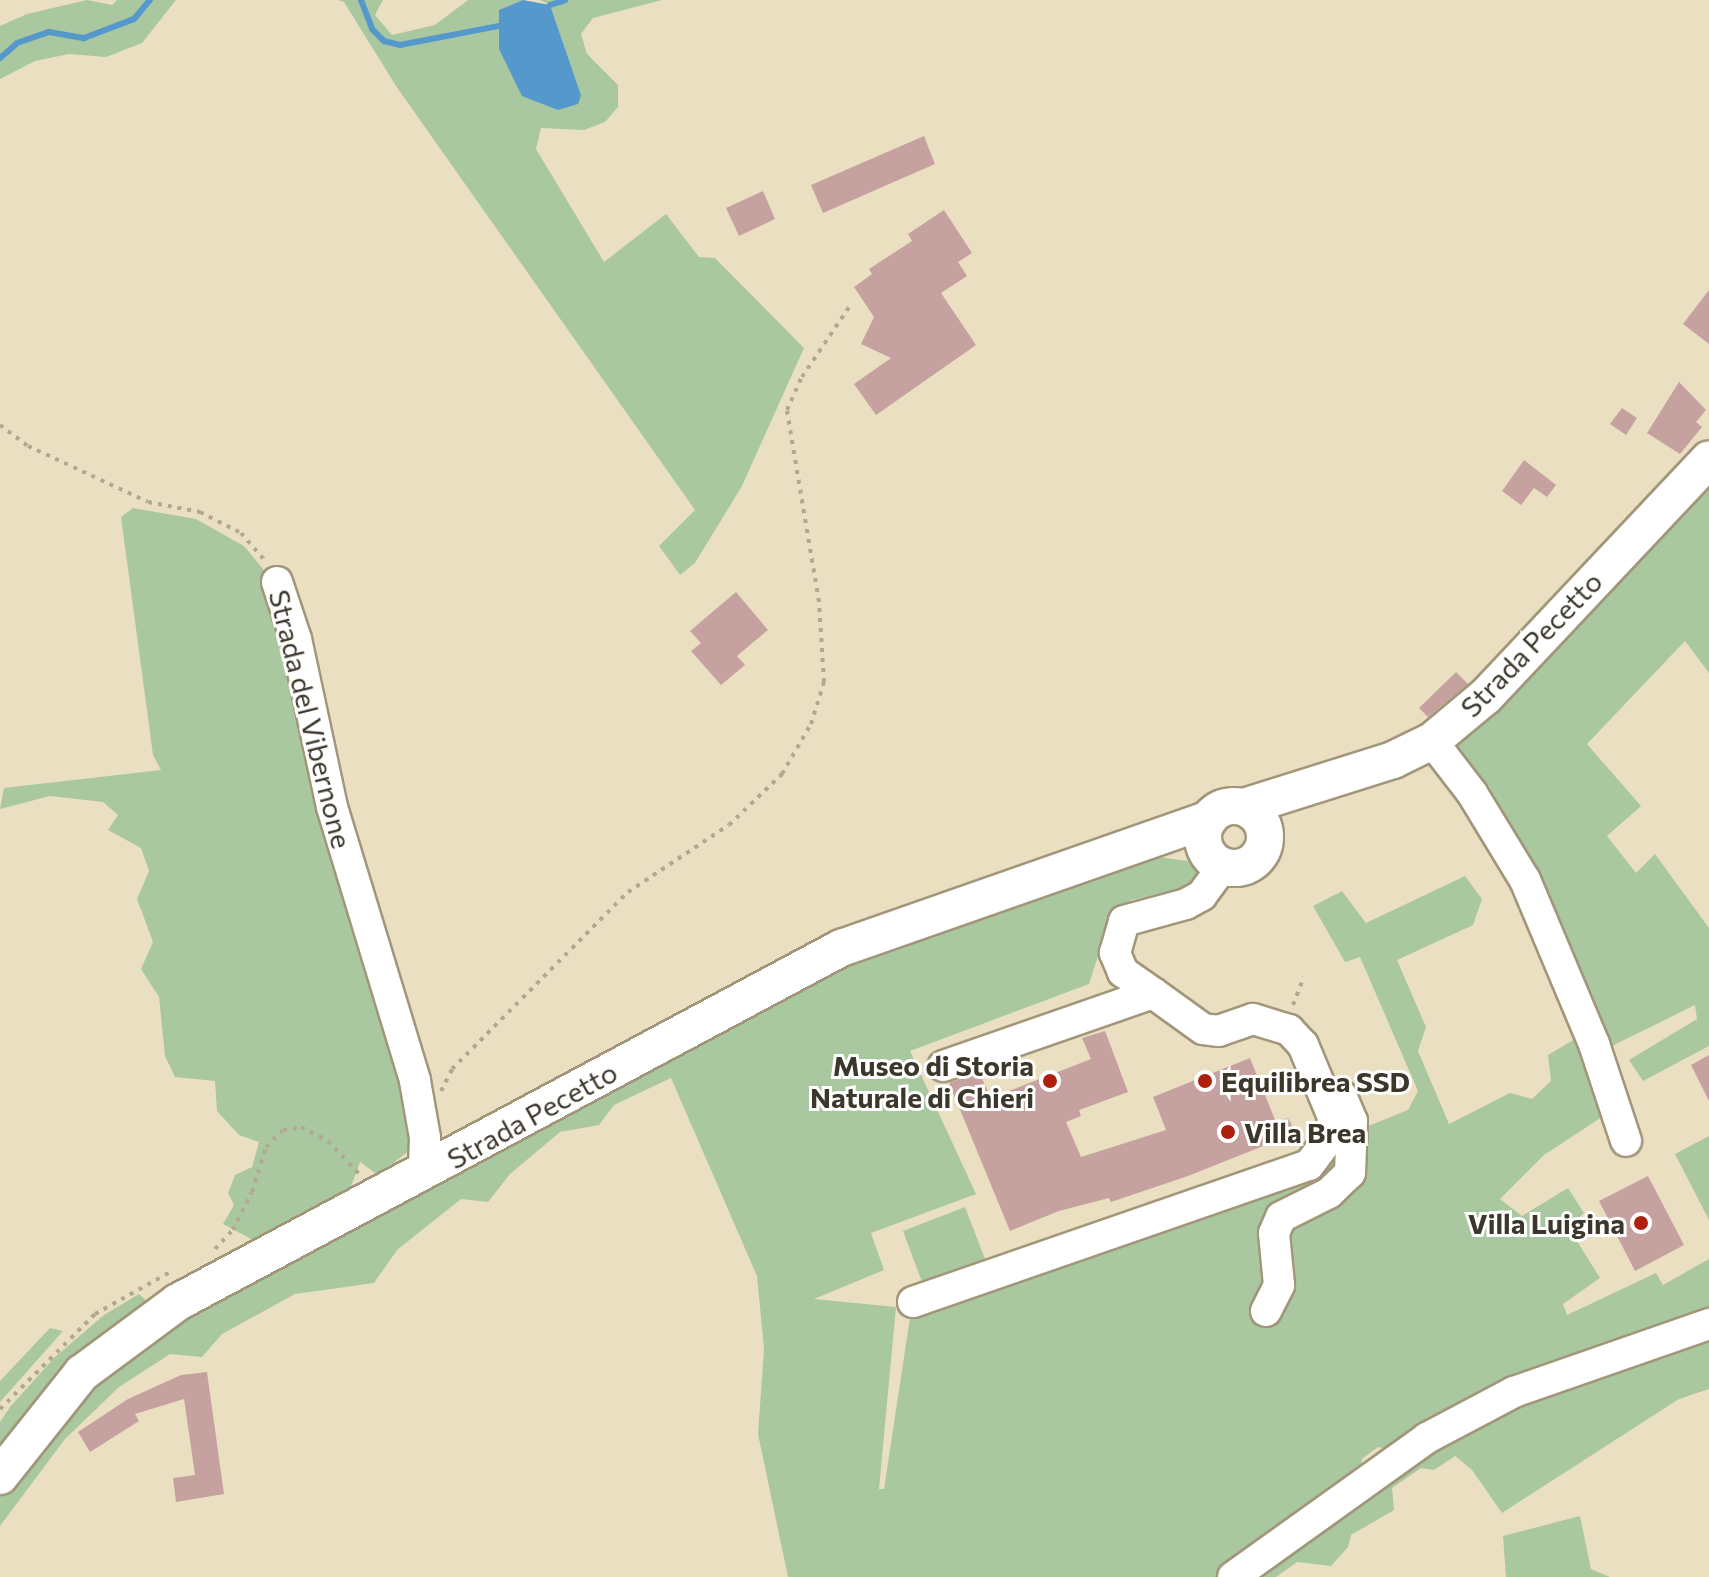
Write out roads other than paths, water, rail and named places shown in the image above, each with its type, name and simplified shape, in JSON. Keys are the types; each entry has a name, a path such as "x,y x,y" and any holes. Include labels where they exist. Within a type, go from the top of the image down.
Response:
{"main road":[{"name":"Strada Pecetto","path":"0,1476 82,1373 178,1302 841,948 1209,819 1224,807 1244,807 1323,783 1432,741 1486,696 1709,459"},
{"name":"Strada Pecetto","path":"1124,848 1216,861 1251,862 1264,837 1290,805 1323,783"},
{"path":"1244,807 1259,819 1264,837"},
{"path":"1209,819 1203,837 1216,861"}],"street":[{"name":"Strada del Vibernone","path":"277,582 296,639 332,807 415,1081 425,1138 424,1173"},
{"path":"1432,741 1472,793 1525,880 1594,1044 1626,1141"},
{"path":"913,1302 1309,1165 1332,1135 1333,1117 1303,1045 1284,1027 1253,1019 1219,1031 1203,1029 1123,972 1115,953 1124,921 1186,904 1202,895 1216,861"},
{"path":"943,1066 1153,993"},
{"path":"1266,1311 1279,1285 1274,1233 1281,1217 1329,1193 1350,1173 1352,1121 1336,1084 1310,1063"},
{"path":"1233,1577 1427,1438 1514,1392 1709,1324"}],"water":[{"path":"523,0 550,5 581,95 578,104 558,110 522,96 499,49 499,10"}],"waterway":[{"path":"0,58 17,43 49,32 84,38 134,19 150,0"},
{"path":"361,0 372,29 384,41 400,45 499,26"},
{"path":"550,5 565,0"}],"place":[{"name":"Museo di Storia Naturale di Chieri","path":"1050,1081"},
{"name":"Equilibrea SSD","path":"1205,1081"},
{"name":"Villa Brea","path":"1228,1132"},
{"name":"Villa Luigina","path":"1641,1223"}]}
